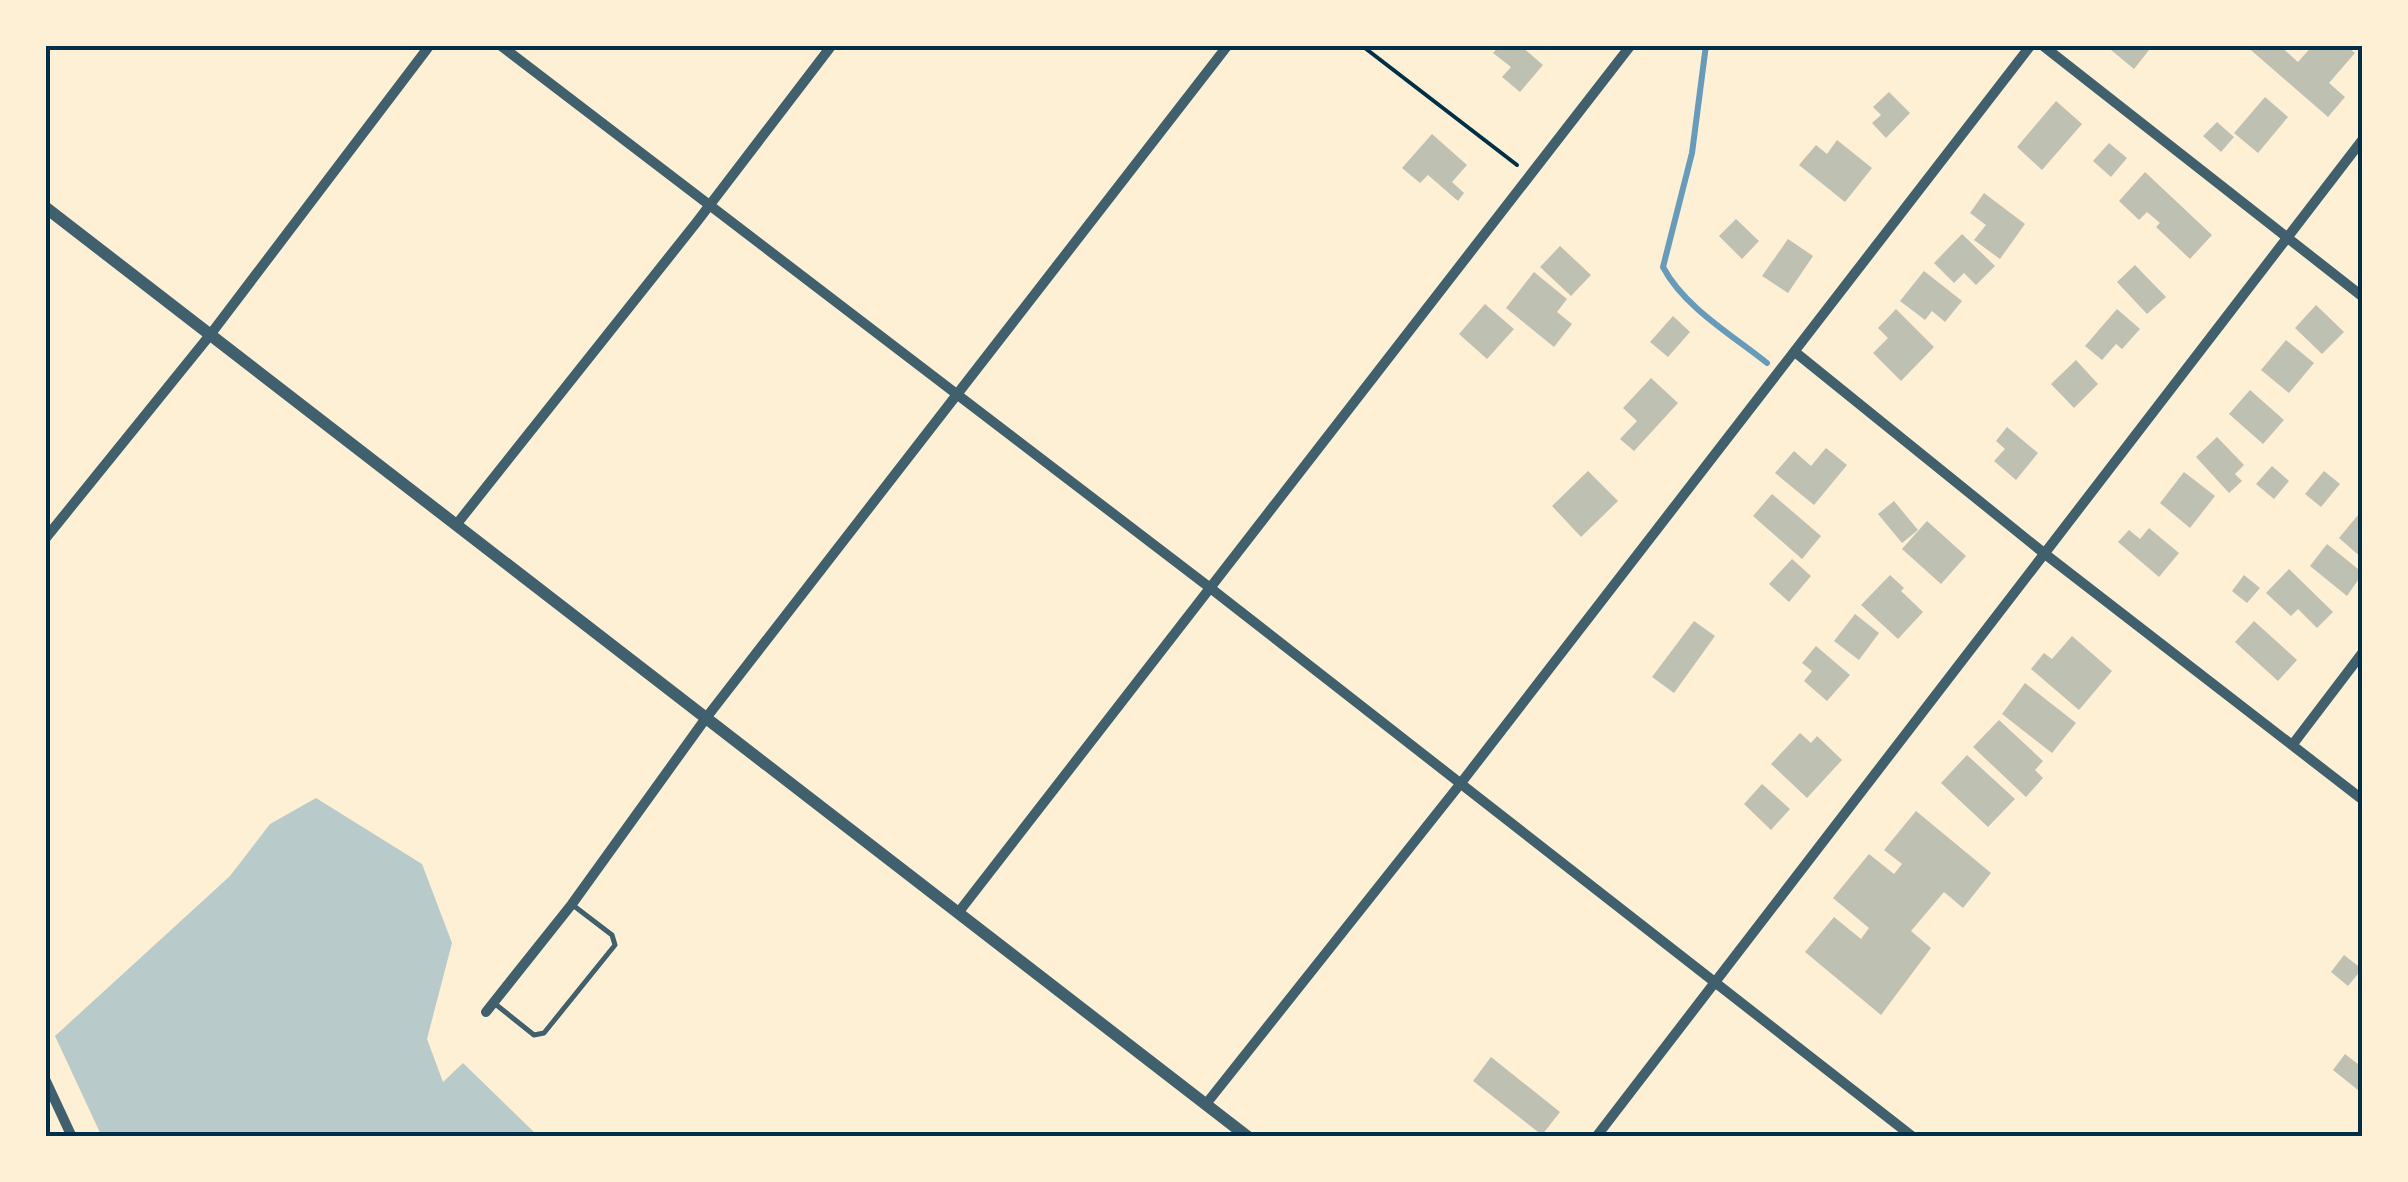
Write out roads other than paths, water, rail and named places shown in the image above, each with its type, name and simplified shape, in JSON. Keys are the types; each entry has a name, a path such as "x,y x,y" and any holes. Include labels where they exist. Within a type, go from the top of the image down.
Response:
{"street":[{"path":"45,539 210,335 430,45"},
{"path":"500,45 1715,979 1913,1137"},
{"path":"456,525 832,45"},
{"path":"490,1007 572,904 706,718 1228,45"},
{"path":"958,913 1631,45"},
{"path":"1206,1104 1461,783 2031,45"},
{"path":"2042,45 2363,297"},
{"path":"1596,1137 2363,139"},
{"path":"45,207 1248,1137"},
{"path":"1795,352 2045,554 2363,800"},
{"path":"2293,744 2363,652"},
{"path":"45,1080 72,1137"}],"lane":[{"path":"490,1007 534,1035 544,1033 615,944 612,935 572,904"}],"waterway":[{"path":"1706,45 1692,153 1663,267 1696,308 1767,363"}]}
